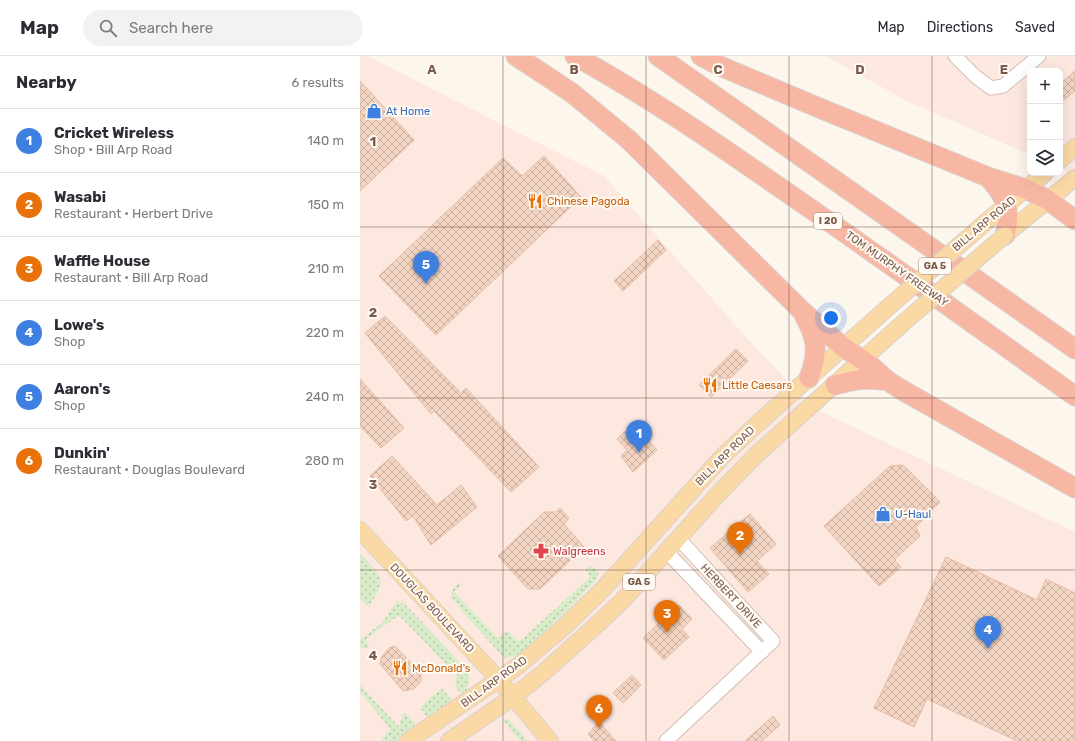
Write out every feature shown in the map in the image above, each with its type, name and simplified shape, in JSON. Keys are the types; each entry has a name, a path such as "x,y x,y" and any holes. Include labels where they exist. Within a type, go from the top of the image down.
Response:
{"highway":[{"path":"516,56 572,93 629,140 800,309 843,347 863,360 888,381 1075,488"},
{"name":"TOM MURPHY FREEWAY","path":"575,56 630,88 732,154 877,254 1075,396"},
{"path":"658,56 1075,349"},
{"path":"701,56 720,66 774,89 988,177 1026,189 1048,200 1075,220"},
{"path":"988,177 999,190 1006,206 1008,225 1005,235"},
{"path":"800,309 810,327 816,344 814,362 809,378"},
{"path":"834,385 869,378 888,381"}],"main road":[{"path":"1063,157 1075,147"},
{"name":"BILL ARP ROAD","path":"408,741 499,680 542,646 596,595 722,457 843,347 987,221 1041,176"},
{"name":"BILL ARP ROAD","path":"449,741 513,697 543,673 601,621 623,600 719,492 756,455 902,324 1005,235 1075,178"},
{"name":"DOUGLAS BOULEVARD","path":"360,530 499,680 550,741"}],"street":[{"path":"955,56 975,76 991,88 1004,86 1039,56"},
{"name":"HERBERT DRIVE","path":"666,741 774,641 678,538"},
{"name":"HERBERT DRIVE","path":"666,551 762,652"}],"shaded area":[{"path":"360,56 367,56 604,176 745,336 813,408 1075,532 1075,741 360,741"},
{"path":"826,56 1075,56 1075,179 1063,169 1063,68 1027,68 1027,154 907,101"}],"green space":[{"path":"360,553 373,567 380,578 379,589 369,606 366,605 360,598"},
{"path":"592,566 598,571 597,579 555,623 516,656 504,658 461,610 459,605 451,598 454,587 460,583 462,584 454,592 498,638 505,632 509,632 519,642 590,577 586,570 587,567"},
{"path":"397,602 404,603 468,671 469,683 464,694 461,693 456,687 457,676 399,615 366,639 365,642 369,646 367,648 362,648 360,646 361,639 382,623"},
{"path":"360,685 399,727 403,714 405,713 415,723 413,730 397,741 382,741 382,738 391,730 360,692"},
{"path":"441,689 444,690 451,699 451,703 428,718 421,709 421,706"},
{"path":"508,719 528,741 520,741 503,720"}],"building":[{"path":"1075,71 1075,91 1063,101 1063,81"},
{"name":"At Home","path":"360,81 414,140 360,191"},
{"path":"544,156 581,197 436,335 379,276 503,158 522,176"},
{"path":"658,240 666,250 623,291 614,281"},
{"path":"385,316 461,393 466,388 539,467 511,492 434,411 431,414 365,333"},
{"path":"736,349 748,361 711,397 699,385"},
{"path":"360,379 404,428 381,448 360,426"},
{"path":"625,431 635,442 643,435 657,450 633,472 621,456 627,450 617,439"},
{"path":"392,456 437,505 461,485 477,507 431,545 413,516 406,521 370,476"},
{"name":"U-Haul","path":"903,465 940,502 916,527 920,536 894,560 901,567 879,586 824,526 890,466"},
{"name":"Walgreens","path":"560,508 569,518 564,524 584,547 540,589 528,589 498,556 544,512 556,512"},
{"path":"750,514 776,544 757,561 769,574 748,592 710,548"},
{"path":"946,557 1037,600 1046,579 1075,593 1075,741 1017,741 927,699 914,727 874,708"},
{"path":"679,605 692,619 682,629 689,637 664,660 643,638"},
{"name":"McDonald's","path":"395,646 421,673 421,682 413,689 403,691 380,664 381,658 389,648"},
{"path":"632,675 641,685 623,703 613,693"},
{"path":"773,716 780,725 762,741 745,741"},
{"path":"599,722 616,741 594,741 588,734"}],"place":[{"name":"At Home","path":"374,111"},
{"name":"Chinese Pagoda","path":"535,201"},
{"name":"Aaron's","path":"426,284"},
{"name":"Little Caesars","path":"710,385"},
{"name":"Cricket Wireless","path":"639,453"},
{"name":"U-Haul","path":"883,514"},
{"name":"Walgreens","path":"541,551"},
{"name":"Wasabi","path":"740,555"},
{"name":"Waffle House","path":"667,633"},
{"name":"Lowe's","path":"988,649"},
{"name":"McDonald's","path":"400,668"},
{"name":"Dunkin'","path":"599,728"}]}
